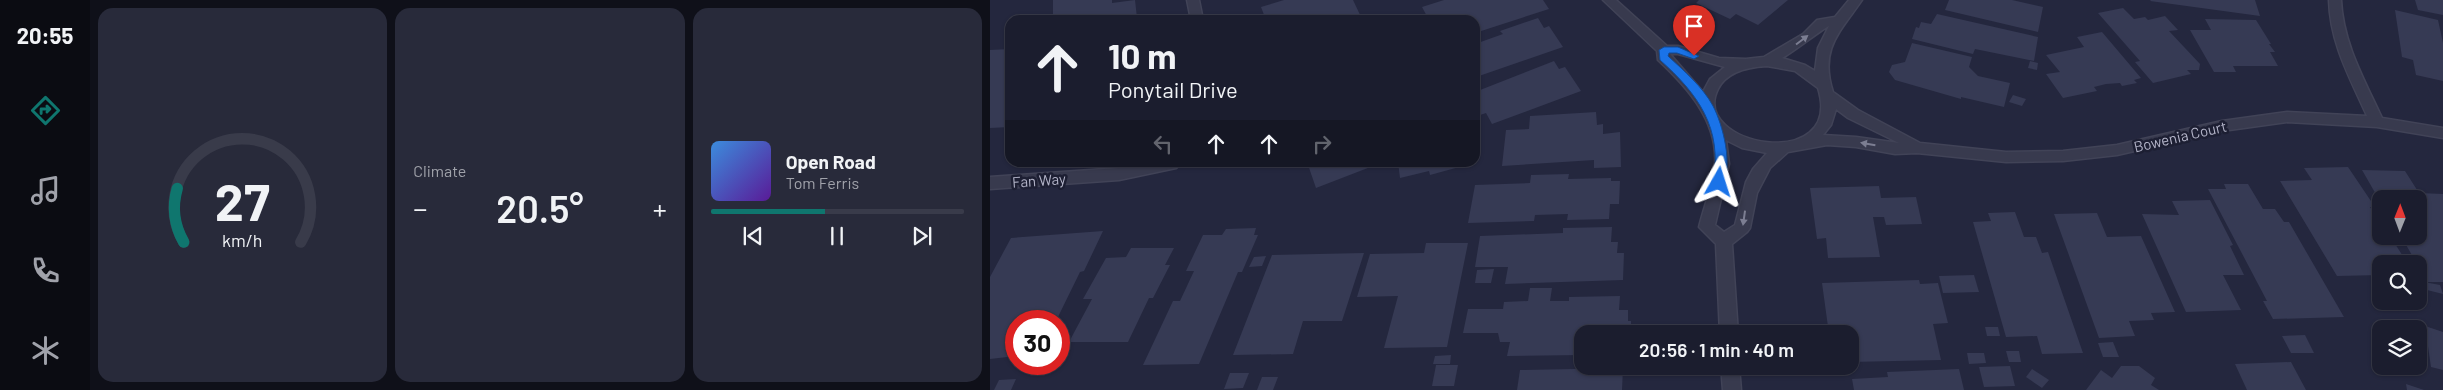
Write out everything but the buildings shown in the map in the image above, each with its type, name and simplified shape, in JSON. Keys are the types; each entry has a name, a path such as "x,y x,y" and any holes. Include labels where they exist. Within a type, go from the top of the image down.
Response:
{"street":[{"path":"1193,0 1196,15"},
{"path":"1609,0 1664,50 1678,50 1719,62 1747,64 1767,61 1787,63 1802,68 1826,90"},
{"path":"1724,241 1742,228 1751,185 1760,169 1770,157 1814,136 1826,124 1831,109 1820,64 1822,52 1835,31 1837,21 1856,0"},
{"path":"2336,0 2335,15 2339,36 2377,122"},
{"path":"1767,61 1796,45 1821,23 1837,21"},
{"path":"1664,50 1663,57 1678,71 1722,131 1736,141 1756,147 1790,146"},
{"path":"1729,325 1724,241 1707,227 1722,164 1721,148 1710,113 1709,94 1716,82 1729,71 1747,64"},
{"name":"Bowenia Court","path":"1826,90 1853,114 1900,136 1917,148"},
{"name":"Bowenia Court","path":"1790,146 1827,140 1856,142 1895,149 1917,148 2006,157 2063,156 2117,150 2254,120 2287,117 2377,122 2443,133"},
{"name":"Fan Way","path":"990,183 1119,174 1152,167"},
{"path":"1731,375 1732,390"}],"route":[{"path":"1694,56 1678,50 1664,50 1663,57 1678,71 1708,107 1721,148 1722,164 1719,182"}]}
